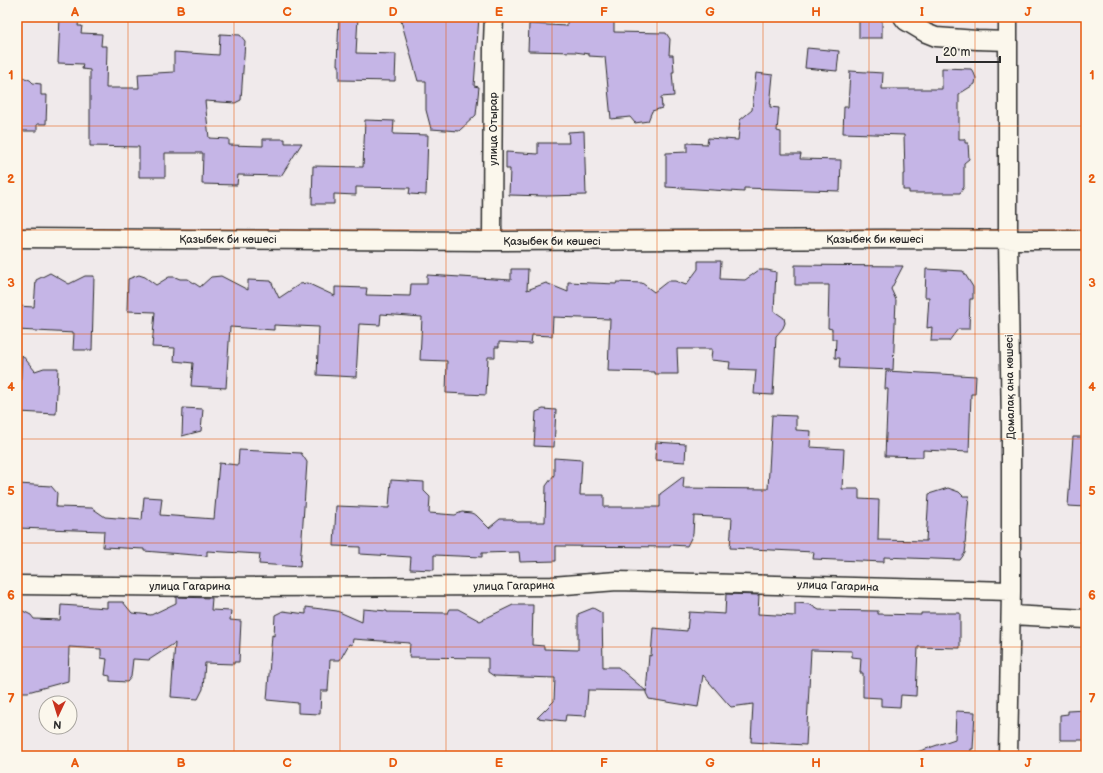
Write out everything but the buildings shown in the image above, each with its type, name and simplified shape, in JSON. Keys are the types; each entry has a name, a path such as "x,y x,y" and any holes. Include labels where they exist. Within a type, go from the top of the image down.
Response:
{"street":[{"name":"улица Отырар","path":"492,241 494,17"},
{"path":"903,17 906,21 936,37 1008,41"},
{"name":"Домалақ ана көшесі","path":"1008,17 1008,240 1011,428 1011,591 1008,756"},
{"name":"Қазыбек би көшесі","path":"17,238 492,241 884,239 1086,240"},
{"name":"улица Гагарина","path":"17,585 210,587 544,586 617,581 1011,591"},
{"path":"1010,615 1086,619"}]}
